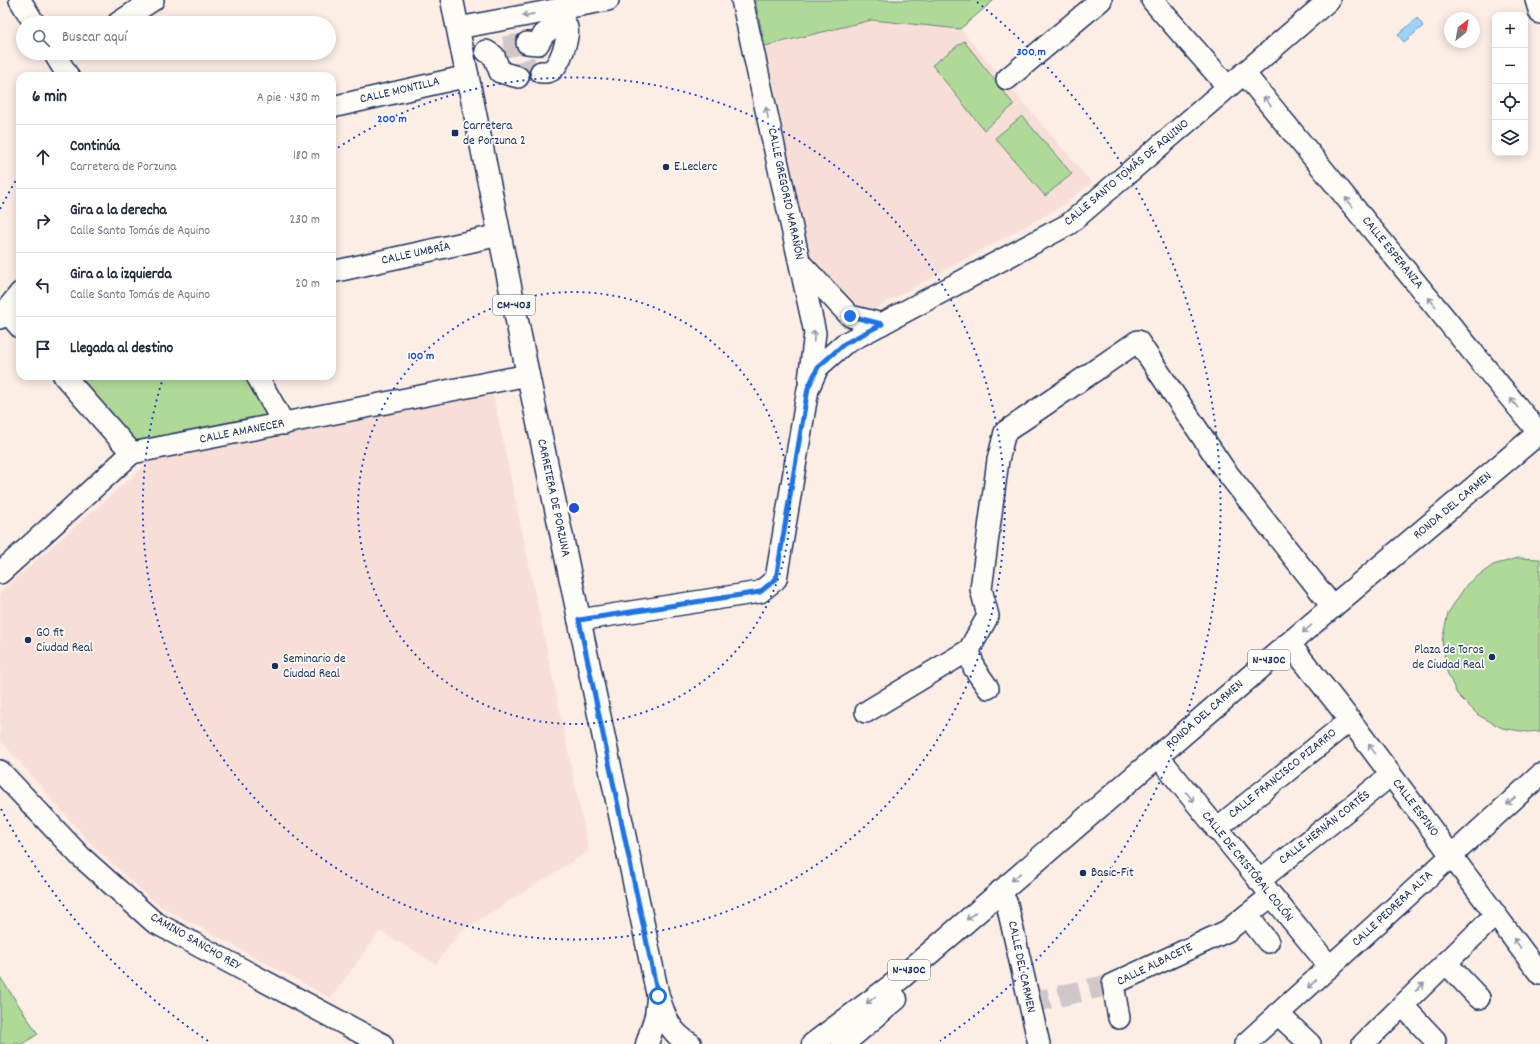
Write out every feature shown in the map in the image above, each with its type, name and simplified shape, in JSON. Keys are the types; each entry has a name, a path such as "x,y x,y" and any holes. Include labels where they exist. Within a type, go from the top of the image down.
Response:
{"main road":[{"name":"CARRETERA DE PORZUNA","path":"452,0 528,375 658,996"},
{"name":"RONDA DEL CARMEN","path":"1004,897 1099,822 1166,766 1294,649 1332,608 1540,438"},
{"name":"RONDA DEL CARMEN","path":"1004,897 1294,649 1473,504 1540,438"},
{"name":"N-430C","path":"813,1044 895,983 1004,897"},
{"name":"N-430C","path":"843,1044 1004,897"},
{"path":"647,1044 656,1016 658,996"},
{"path":"658,996 664,1016 673,1031 681,1039 690,1044"}],"street":[{"path":"20,0 30,16"},
{"path":"129,16 153,0"},
{"path":"458,28 553,12 608,0"},
{"name":"CALLE GREGORIO MARAÑÓN","path":"742,0 815,333 808,388"},
{"path":"1008,79 1101,0"},
{"path":"1152,0 1228,87"},
{"name":"CALLE SANTO TOMÁS DE AQUINO","path":"579,620 760,592 776,579 808,388 818,367 844,344 1069,224 1329,0"},
{"path":"1536,0 1540,13"},
{"path":"553,12 567,26 568,33 560,60 554,68 548,72 536,55 544,34 557,23 553,12"},
{"name":"CALLE MONTILLA","path":"336,106 466,66 506,63"},
{"name":"CALLE ESPERANZA","path":"1244,73 1540,438"},
{"name":"CALLE UMBRÍA","path":"336,271 500,235"},
{"path":"800,263 850,316 882,324"},
{"path":"16,298 3,315 16,324"},
{"path":"866,712 969,650 988,616 981,589 998,460 1005,432 1138,341 1224,469 1325,597 1332,608"},
{"name":"CALLE AMANECER","path":"132,453 528,375"},
{"path":"0,573 132,453 68,380"},
{"path":"259,380 284,424"},
{"name":"CALLE ESPINO","path":"1294,649 1350,720 1540,974"},
{"path":"969,650 974,668 988,688"},
{"name":"CALLE FRANCISCO PIZARRO","path":"1216,829 1350,720"},
{"name":"CALLE DE CRISTÓBAL COLÓN","path":"1166,766 1330,967"},
{"name":"CAMINO SANCHO REY","path":"1,774 80,856 154,922 382,1044"},
{"name":"CALLE PEDRERA ALTA","path":"1245,1044 1540,775"},
{"name":"CALLE HERNÁN CORTÉS","path":"1247,915 1265,888 1391,776"},
{"name":"CALLE DEL CARMEN","path":"1004,897 1039,1044"},
{"path":"1247,915 1268,942"},
{"name":"CALLE ALBACETE","path":"1119,1018 1113,984 1227,931 1247,915"},
{"path":"1362,1044 1495,915"},
{"path":"1446,963 1479,998"},
{"path":"1402,1005 1435,1040"},
{"path":"1278,1014 1310,1044"}],"shaded area":[{"path":"872,20 960,29 1092,183 1057,209 870,311 853,308 810,257 765,46"},
{"name":"Seminario de Ciudad Real","path":"492,389 589,851 460,932 436,964 380,931 331,998 157,904 93,846 0,740 0,592 154,458"}],"green space":[{"path":"755,0 994,0 960,29 872,20 765,46"},
{"path":"964,41 1014,105 984,130 932,65"},
{"path":"1022,116 1072,174 1045,196 995,138"},
{"path":"68,380 257,380 284,424 132,453"},
{"name":"Plaza de Toros de Ciudad Real","path":"1518,558 1540,559 1540,731 1527,732 1502,728 1478,715 1457,694 1447,672 1442,641 1448,613 1467,584 1493,565"},
{"path":"0,977 38,1034 22,1044 0,1044"}],"water":[{"path":"1417,18 1423,26 1404,42 1398,35"}],"tunnel":[{"path":"504,47 527,43"},
{"path":"517,73 539,66"},
{"path":"1029,1003 1113,984"}],"place":[{"name":"Carretera de Porzuna 2","path":"455,133"},
{"name":"E.Leclerc","path":"666,167"},
{"name":"GO fit Ciudad Real","path":"28,640"},
{"name":"Plaza de Toros de Ciudad Real","path":"1492,657"},
{"name":"Seminario de Ciudad Real","path":"275,666"},
{"name":"Basic-Fit","path":"1083,873"}],"route":[{"path":"658,996 579,620 760,592 776,579 808,388 818,367 844,344 882,324 850,316"}]}
